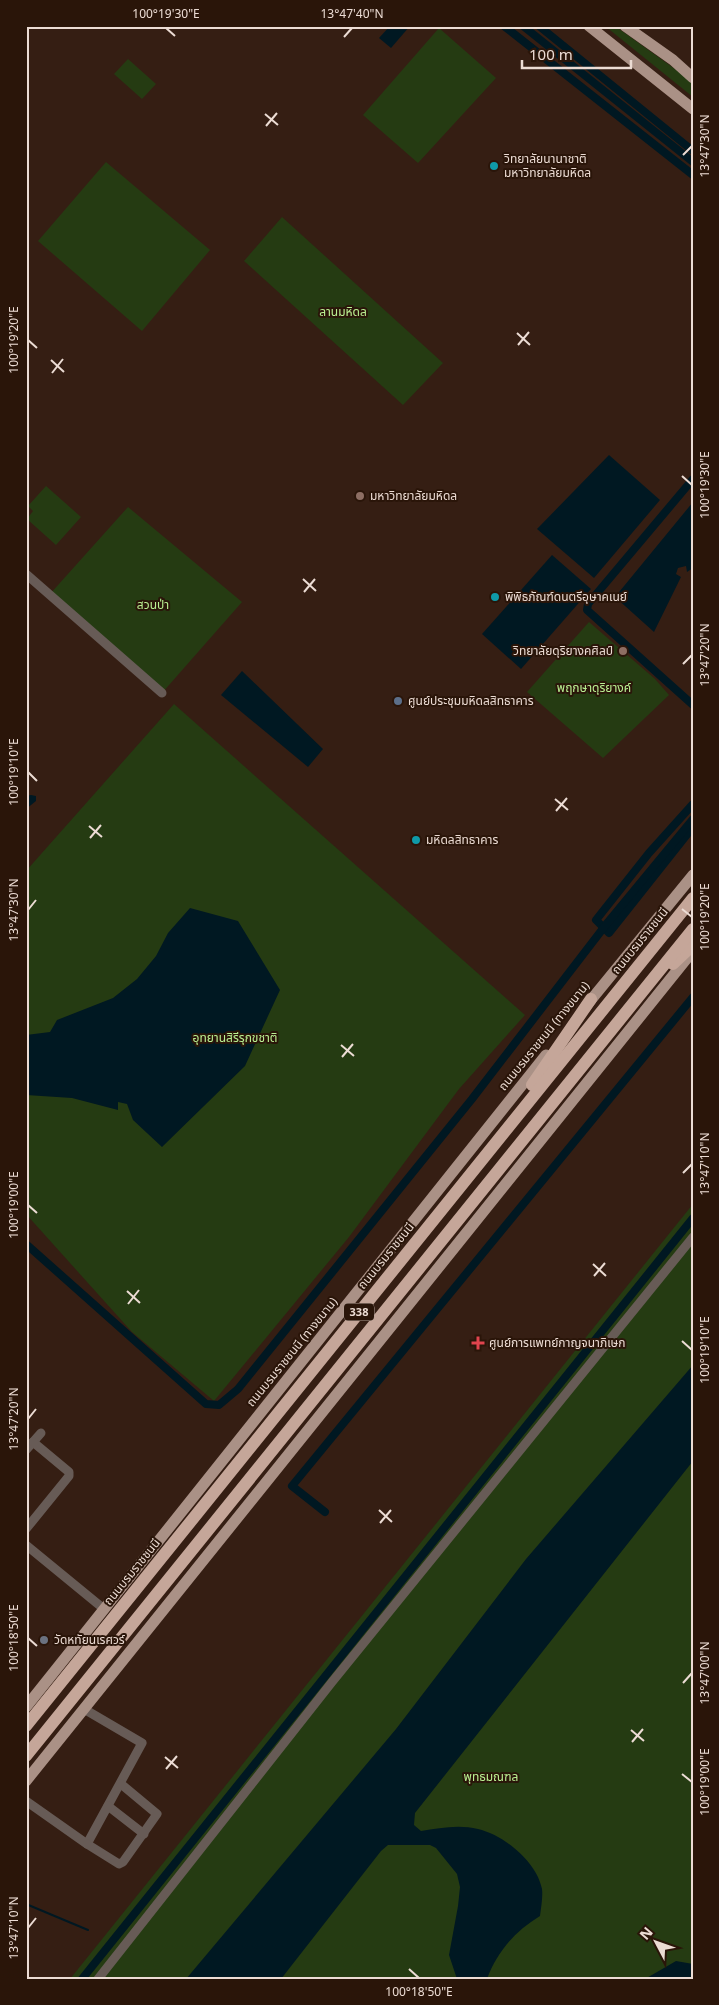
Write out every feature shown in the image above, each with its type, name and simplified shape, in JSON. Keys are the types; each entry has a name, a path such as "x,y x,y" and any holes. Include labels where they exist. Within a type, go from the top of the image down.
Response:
{"highway":[{"name":"ถนนบรมราชชนนี","path":"26,1726 693,898"},
{"name":"338","path":"26,1756 693,929"},
{"path":"607,1035 693,945"},
{"path":"476,1165 591,999"}],"main road":[{"path":"589,26 690,108"},
{"path":"625,26 673,60 693,71"},
{"path":"673,60 693,78"},
{"name":"ถนนบรมราชชนนี (ทางขนาน)","path":"26,1707 591,999 693,875"},
{"name":"338","path":"26,1781 693,951"}],"street":[{"path":"26,574 162,693"},
{"path":"98,1979 332,1682 693,1237"},
{"path":"26,1450 41,1433"},
{"path":"26,1529 69,1476 69,1472 33,1442"},
{"path":"26,1546 104,1609"},
{"path":"84,1709 142,1743 87,1844"},
{"path":"26,1802 119,1864 144,1834 157,1814 121,1784"},
{"path":"108,1806 144,1834"}],"green space":[{"path":"605,26 615,26 693,82 693,97"},
{"path":"439,28 496,78 418,163 363,115"},
{"path":"128,59 156,84 142,99 114,74"},
{"path":"106,162 210,250 142,331 38,241"},
{"name":"ลานมหิดล","path":"282,217 443,363 403,405 244,261"},
{"path":"46,486 81,517 56,545 27,519 33,511 28,506"},
{"name":"สวนป่า","path":"128,507 242,602 162,693 50,594"},
{"name":"พฤกษาดุริยางค์","path":"589,622 655,679 669,695 603,758 527,692"},
{"name":"อุทยานสิรีรุกขชาติ","path":"174,704 525,1015 459,1089 349,1237 214,1401 132,1332 26,1214 26,871"},
{"name":"พุทธมณฑล","path":"693,1204 693,1979 70,1979"}],"water":[{"path":"390,26 410,26 391,48 379,38"},
{"path":"609,455 660,500 594,578 537,529"},
{"path":"693,502 693,568 687,572 686,566 678,568 676,574 681,577 654,632 615,597"},
{"path":"552,555 591,589 521,669 482,634"},
{"path":"242,671 323,749 308,767 221,695"},
{"path":"26,796 36,796 36,801 26,809"},
{"path":"190,908 238,921 280,990 245,1066 162,1147 133,1120 127,1104 118,1102 118,1110 72,1098 26,1095 26,1035 50,1032 57,1020 113,998 137,979 156,956 168,933"},
{"path":"693,1365 693,1461 415,1813 414,1825 421,1831 456,1827 478,1829 498,1837 518,1851 534,1869 539,1879 542,1889 540,1916 523,1928 508,1943 496,1960 487,1979 457,1979 449,1955 460,1887 457,1874 436,1848 430,1845 388,1845 381,1851 281,1979 186,1979 396,1729 526,1559"},
{"path":"676,1961 693,1964 693,1979 645,1979"}],"waterway":[{"path":"504,26 693,175"},
{"path":"523,26 693,162"},
{"path":"539,26 693,151"},
{"path":"693,479 588,604 587,610 693,705"},
{"path":"693,804 649,853 596,920 609,933 693,827"},
{"path":"26,1244 206,1404 219,1405 238,1389 472,1099 608,922 693,819"},
{"path":"325,1512 292,1486 693,997"},
{"path":"82,1979 693,1218"},
{"path":"26,1904 88,1930"}],"place":[{"name":"วิทยาลัยนานาชาติ มหาวิทยาลัยมหิดล","path":"494,166"},
{"name":"มหาวิทยาลัยมหิดล","path":"360,496"},
{"name":"พิพิธภัณฑ์ดนตรีอุษาคเนย์","path":"495,597"},
{"name":"วิทยาลัยดุริยางคศิลป์","path":"623,651"},
{"name":"ศูนย์ประชุมมหิดลสิทธาคาร","path":"398,701"},
{"name":"มหิดลสิทธาคาร","path":"416,840"},
{"name":"ศูนย์การแพทย์กาญจนาภิเษก","path":"478,1343"},
{"name":"วัดหทัยนเรศวร์","path":"44,1640"}]}
